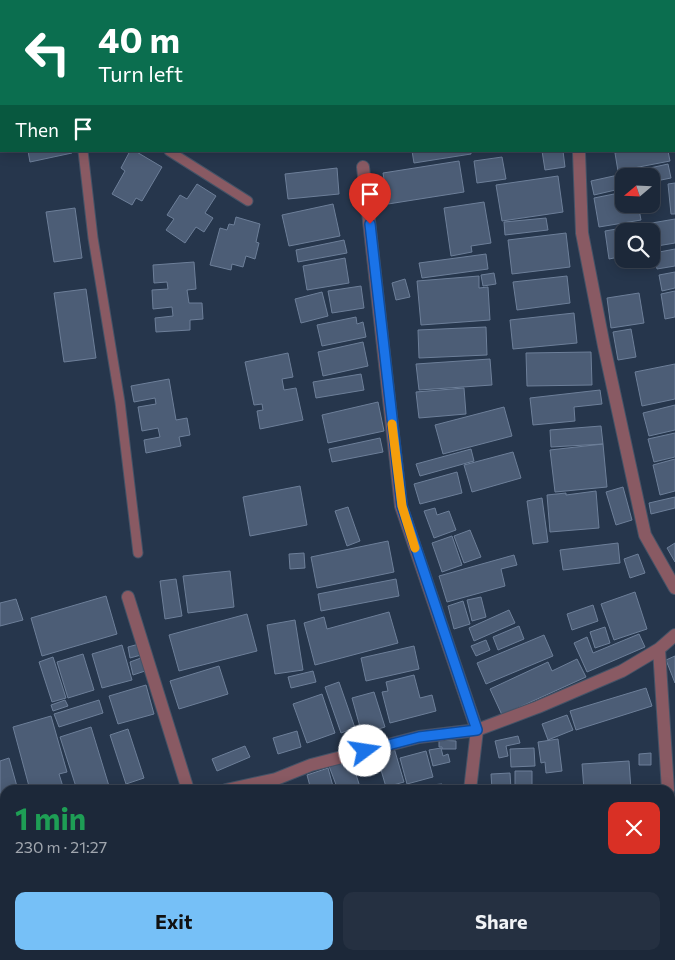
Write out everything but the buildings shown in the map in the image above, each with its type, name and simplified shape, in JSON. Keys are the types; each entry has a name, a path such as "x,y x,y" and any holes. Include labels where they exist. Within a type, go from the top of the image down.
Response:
{"street":[{"path":"579,153 582,233 645,536 675,588"},
{"path":"363,168 402,506 477,730 471,785"},
{"path":"128,597 186,785"},
{"path":"276,785 311,764 419,737 477,730 538,707 622,671 660,649 675,635"},
{"path":"660,649 668,785"}],"lane":[{"path":"83,152 93,238 120,402 138,553"},
{"path":"170,152 248,201"}],"slow traffic":[{"path":"392,424 402,506 415,548"}],"route":[{"path":"365,751 419,737 477,730 402,506 370,224"}]}
